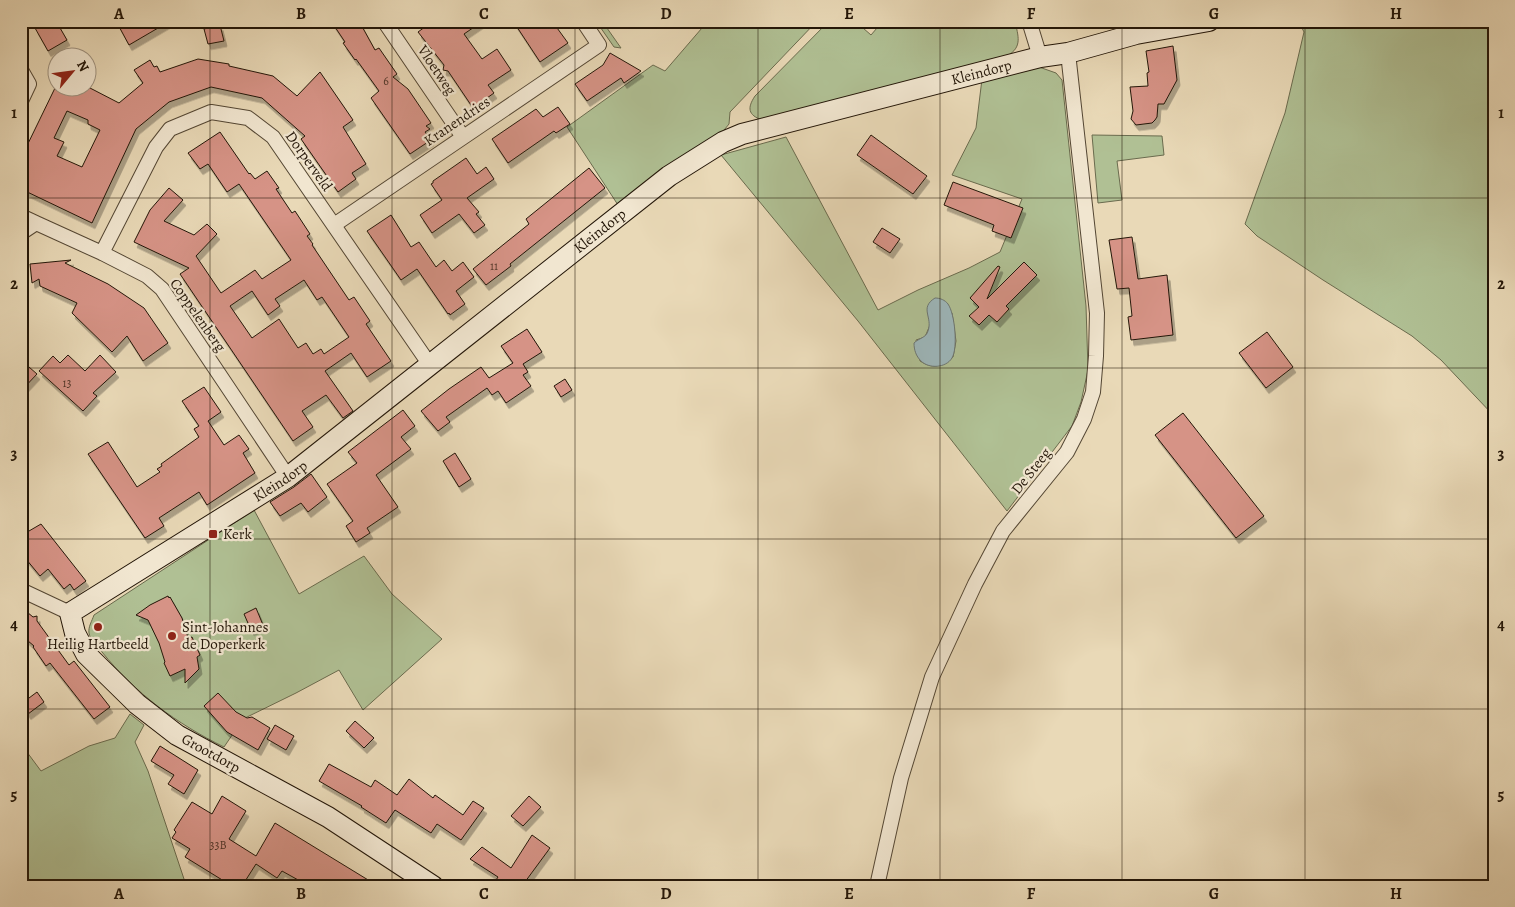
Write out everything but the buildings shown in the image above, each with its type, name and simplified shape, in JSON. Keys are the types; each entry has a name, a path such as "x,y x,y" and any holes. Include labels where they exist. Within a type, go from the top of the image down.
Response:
{"street":[{"name":"Vloetweg","path":"384,21 463,137"},
{"name":"Kranendries","path":"334,225 599,45 583,21"},
{"path":"1029,21 1040,57"},
{"name":"Kleindorp","path":"70,612 288,477 669,176 723,142 742,134 1040,57 1068,53 1136,34 1209,21"},
{"name":"De Steeg","path":"877,886 901,778 932,677 975,584 1003,531 1067,452 1084,419 1093,392 1097,313 1068,53"},
{"path":"21,70 29,84 21,101"},
{"name":"Dorperveld","path":"102,253 156,147 170,129 211,112 248,118 273,137 430,364"},
{"name":"Coppelenberg","path":"21,216 147,276 162,289 288,477"},
{"path":"21,233 36,224"},
{"path":"21,590 70,612"},
{"name":"Grootdorp","path":"70,612 75,633 86,654 137,704 177,735 328,817 433,886"}],"green space":[{"path":"596,21 602,21 621,48 614,47"},
{"path":"708,21 817,21 730,112 729,124 720,135 618,205 567,127 653,65 665,71"},
{"path":"829,21 855,21 871,35 883,21 940,21 941,25 957,21 1015,21 1018,41 1015,49 1007,56 762,120 754,116 750,108 755,96"},
{"path":"1494,21 1494,416 1441,360 1412,336 1257,236 1245,224 1285,113 1304,32 1301,26 1293,22 1449,26"},
{"path":"1039,67 1056,73 1062,80 1086,306 1088,370 1081,402 1072,426 1007,511 858,321 721,155 786,137 878,310 1000,252 1022,199 952,175 976,128 982,79","holes":["952,313 956,341 953,357 944,363 934,366 920,361 916,340 925,337 930,325"]},
{"path":"1092,135 1162,136 1164,155 1117,161 1122,200 1098,203"},
{"path":"254,510 299,594 364,556 392,594 442,639 363,710 339,670 243,719 224,747 173,718 128,681 94,643 89,633 89,628 94,615"},
{"path":"130,714 144,725 135,742 148,771 186,885 21,886 21,744 41,771 89,746 115,738"}],"water":[{"path":"935,298 941,299 948,304 954,323 955,347 952,358 946,364 933,366 924,364 921,361 914,348 914,343 927,333 929,321 927,309 930,302"}],"place":[{"name":"Kerk","path":"213,534"},
{"name":"Heilig Hartbeeld","path":"98,627"},
{"name":"Sint-Johannes de Doperkerk","path":"172,636"}]}
